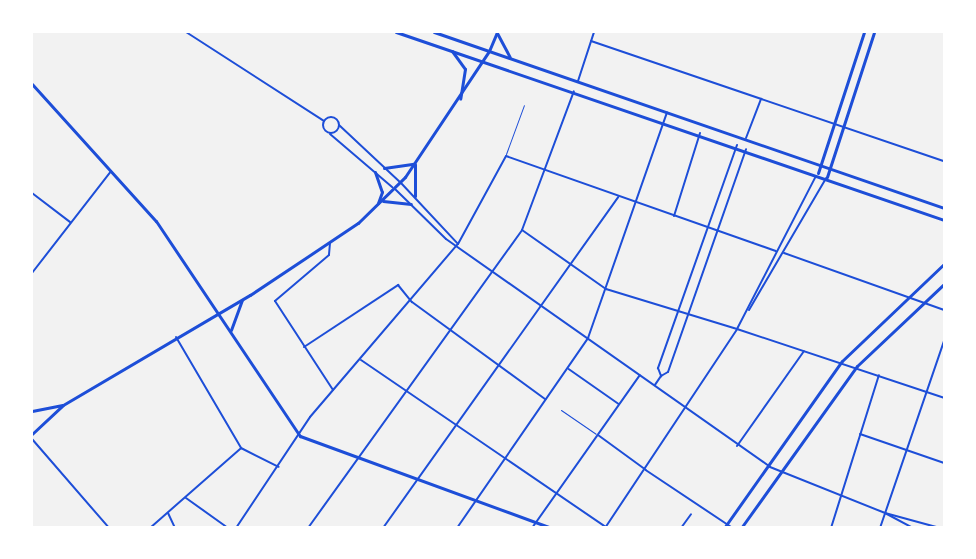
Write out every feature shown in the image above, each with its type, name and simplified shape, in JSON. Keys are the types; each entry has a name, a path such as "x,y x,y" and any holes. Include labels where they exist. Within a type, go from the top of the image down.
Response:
{"main road":[{"path":"396,32 746,148 945,220"},
{"path":"434,32 821,163 945,208"},
{"path":"32,434 63,405 243,299 330,243 382,202 401,183 458,105 484,61 497,32"},
{"path":"497,32 510,57"},
{"path":"818,173 864,32"},
{"path":"827,177 874,32"},
{"path":"451,50 465,69 458,105"},
{"path":"32,84 156,221 220,312 300,436 357,460 551,528"},
{"path":"384,168 416,163"},
{"path":"415,196 416,163"},
{"path":"375,172 382,192 376,207"},
{"path":"382,202 411,204"},
{"path":"724,528 770,467 842,361 945,264"},
{"path":"741,528 782,474 857,366 945,284"},
{"path":"231,330 243,299"},
{"path":"32,411 63,405"}],"street":[{"path":"186,32 324,121"},
{"path":"578,81 594,32"},
{"path":"591,41 945,161"},
{"path":"308,528 522,230 549,171 574,91"},
{"path":"746,138 762,98"},
{"path":"457,528 588,338 667,112"},
{"path":"324,121 333,118 415,196 458,244"},
{"path":"324,121 323,128 458,244 738,446 782,474 885,513 940,528"},
{"path":"330,134 339,125"},
{"path":"674,216 700,134"},
{"path":"661,375 658,368 737,145"},
{"path":"655,386 661,375 668,372 746,148"},
{"path":"236,528 333,390 412,302 458,244 506,156 634,203 776,250"},
{"path":"32,273 112,171"},
{"path":"747,312 776,250 818,173"},
{"path":"361,360 605,527 688,410 784,253 827,177"},
{"path":"32,193 70,222"},
{"path":"382,528 618,197"},
{"path":"522,230 606,289 842,361 945,398"},
{"path":"330,243 327,257 276,296 276,307 333,390"},
{"path":"784,253 945,310"},
{"path":"304,347 398,285 412,302 546,400"},
{"path":"176,337 241,448 279,467"},
{"path":"880,528 945,340"},
{"path":"738,446 804,351"},
{"path":"568,368 620,404"},
{"path":"532,528 640,375"},
{"path":"831,528 879,375"},
{"path":"860,434 945,463"},
{"path":"598,435 683,496 734,528"},
{"path":"32,439 108,528"},
{"path":"150,528 241,448"},
{"path":"186,498 228,528"},
{"path":"168,513 175,528"},
{"path":"885,513 913,528"},
{"path":"681,528 691,514"}],"lane":[{"path":"506,156 524,105"},
{"path":"561,410 598,435"}]}
